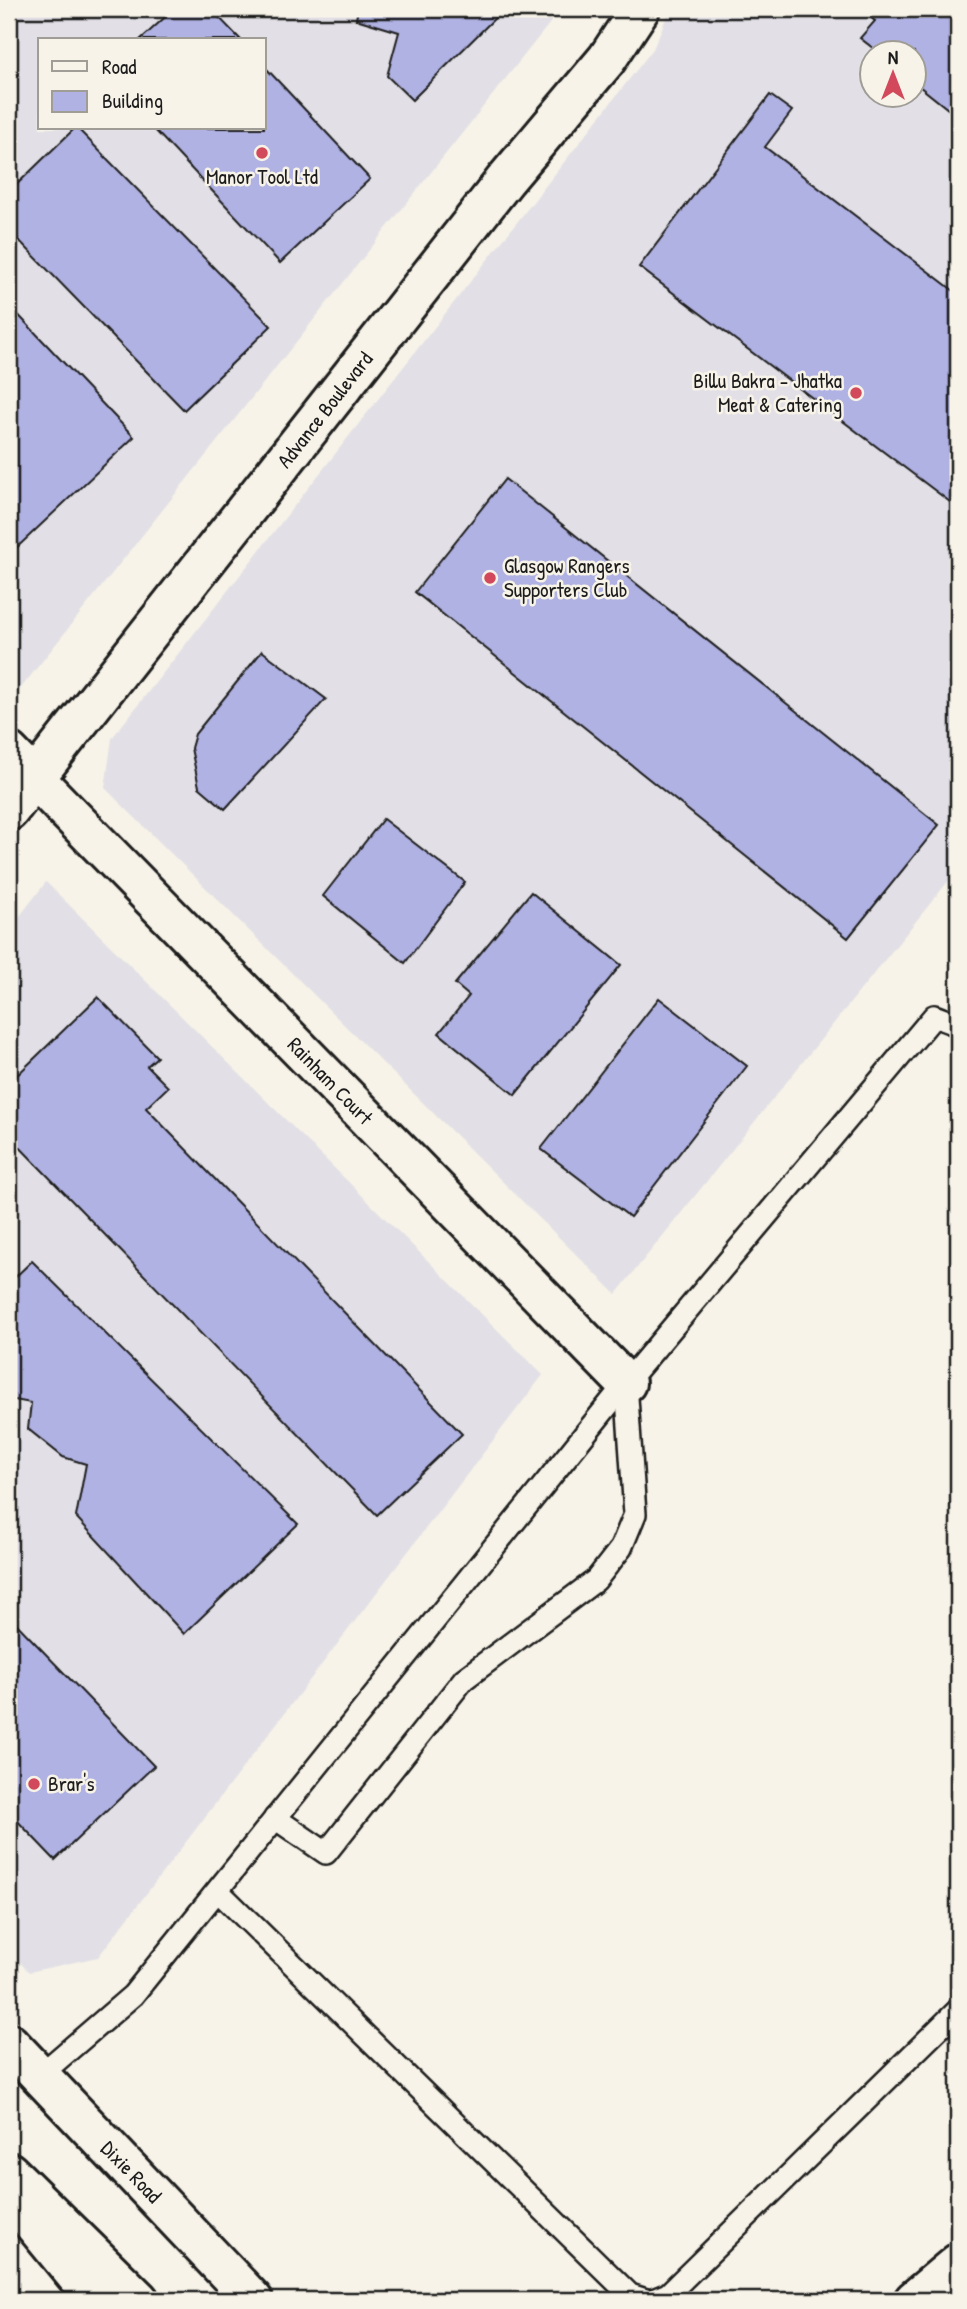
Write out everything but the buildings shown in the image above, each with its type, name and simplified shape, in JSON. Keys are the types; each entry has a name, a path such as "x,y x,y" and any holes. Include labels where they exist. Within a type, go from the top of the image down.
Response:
{"main road":[{"name":"Advance Boulevard","path":"9,811 506,179 607,60 640,9"},
{"name":"Rainham Court","path":"9,752 626,1382"},
{"name":"Dixie Road","path":"9,2043 253,2300"},
{"path":"9,2172 139,2300"},
{"path":"9,2194 96,2300"},
{"path":"914,2300 958,2263"}],"lane":[{"path":"39,2076 133,1995 626,1382 934,1016 958,1025"},
{"path":"275,1818 326,1853 464,1679 596,1580 621,1548 635,1514 626,1382"},
{"path":"218,1891 630,2295 646,2300"},
{"path":"653,2300 668,2294 958,2010"}],"shaded area":[{"path":"9,9 561,9 9,703"},
{"path":"670,9 958,9 958,869 616,1294 105,788 112,738 653,49"},
{"path":"46,882 543,1375 98,1957 29,1972 9,1951 9,930"}],"place":[{"name":"Manor Tool Ltd","path":"262,153"},
{"name":"Billu Bakra - Jhatka Meat & Catering","path":"856,393"},
{"name":"Glasgow Rangers Supporters Club","path":"490,578"},
{"name":"Brar's","path":"34,1784"}]}
